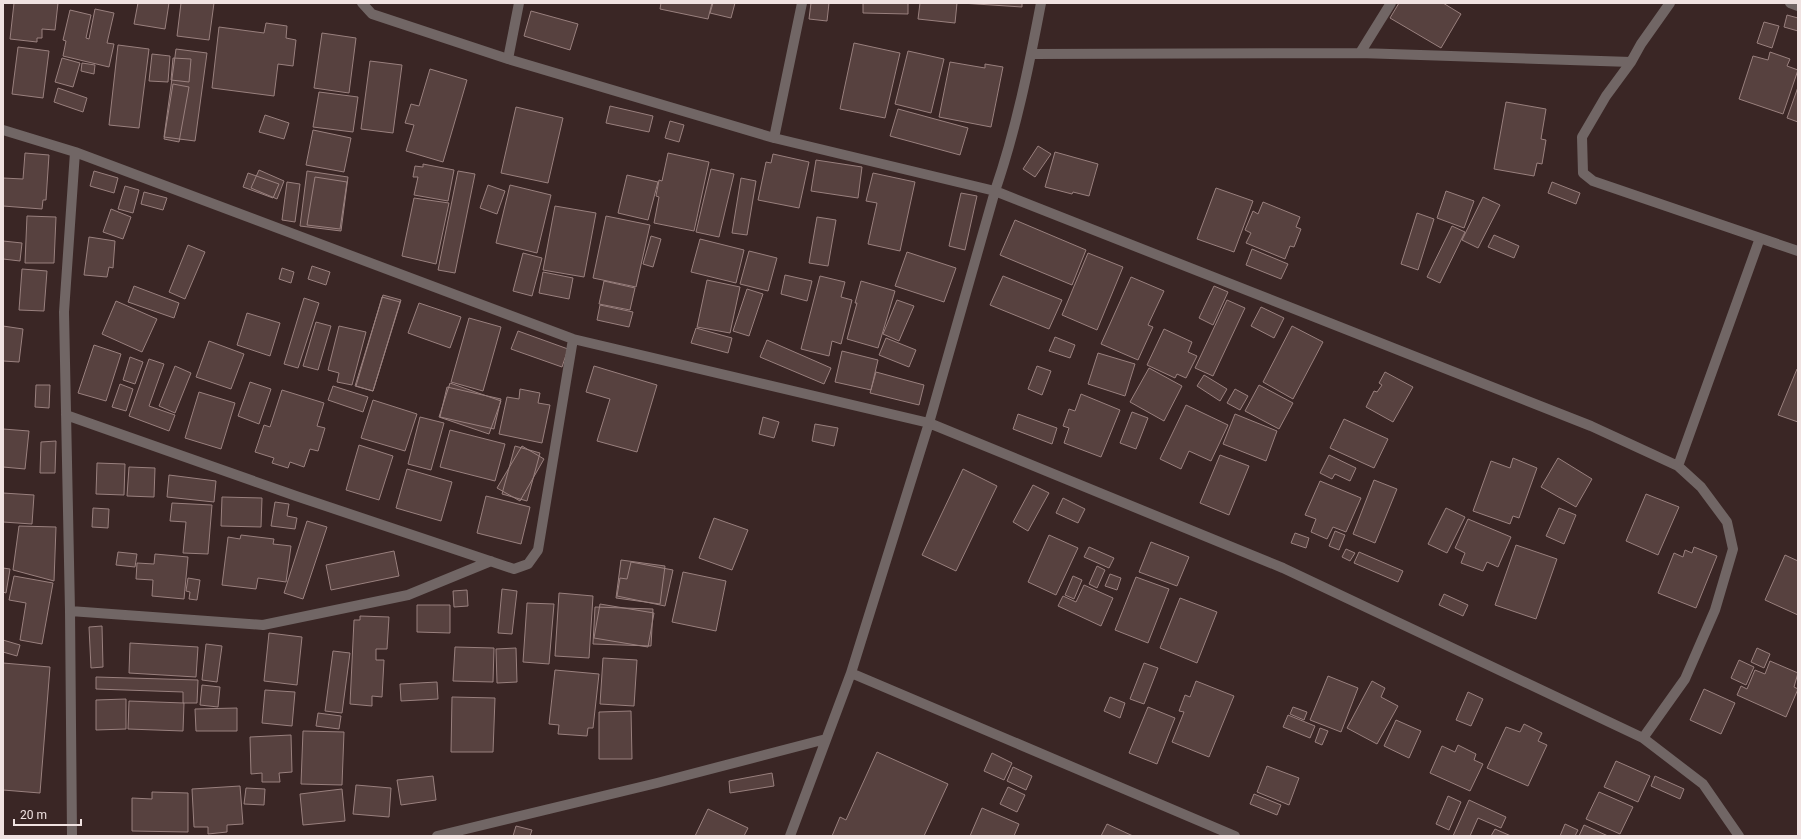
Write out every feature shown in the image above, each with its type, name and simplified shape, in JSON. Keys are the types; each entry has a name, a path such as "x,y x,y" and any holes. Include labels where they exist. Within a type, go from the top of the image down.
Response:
{"street":[{"path":"362,3 372,14 508,59 774,138 995,191 1591,426 1678,466 1701,487 1727,522 1733,549 1715,610 1685,679 1644,738"},
{"path":"508,59 519,3"},
{"path":"774,138 802,3"},
{"path":"790,836 851,673 929,423 995,191 1004,166 1032,54 1041,3"},
{"path":"1360,53 1390,3"},
{"path":"1670,3 1641,44 1632,62 1606,96 1582,137 1583,173 1593,181 1798,251"},
{"path":"1790,3 1798,6"},
{"path":"1032,54 1360,53 1632,62"},
{"path":"3,130 75,152 573,339 929,423 1283,568 1644,738 1703,784 1739,836"},
{"path":"72,836 70,611 64,312 75,152"},
{"path":"1678,466 1760,238"},
{"path":"66,415 296,496 514,569 528,564 538,550 573,339"},
{"path":"70,611 263,625 408,595 491,561"},
{"path":"851,673 1235,836"},
{"path":"437,836 650,785 826,739"}],"building":[{"path":"14,3 58,3 55,30 42,29 42,38 37,38 37,42 10,39"},
{"path":"138,3 169,3 165,29 134,24"},
{"path":"181,3 214,3 209,40 177,36"},
{"path":"661,3 712,3 708,19 660,9"},
{"path":"713,3 735,3 731,18 710,13"},
{"path":"811,3 829,3 827,21 809,19"},
{"path":"863,3 908,3 908,14 863,13"},
{"path":"920,3 957,3 955,23 918,19"},
{"path":"961,3 1022,3 1022,7"},
{"path":"1399,3 1443,3 1461,14 1441,48 1390,18"},
{"path":"95,9 114,13 107,43 114,44 109,67 63,56 66,41 63,40 70,10 91,15 86,38 89,39"},
{"path":"531,11 578,24 570,50 524,36"},
{"path":"1787,15 1798,18 1798,31 1784,27"},
{"path":"1764,22 1779,26 1772,48 1757,43"},
{"path":"266,23 287,26 286,38 296,40 293,66 278,64 274,96 212,88 219,27 264,33"},
{"path":"322,33 356,38 349,93 314,88"},
{"path":"854,43 900,53 885,118 840,109"},
{"path":"118,45 149,49 139,128 109,125"},
{"path":"18,47 49,51 43,98 12,94"},
{"path":"176,49 207,53 195,141 164,137"},
{"path":"908,51 944,59 931,113 895,104"},
{"path":"1770,52 1790,59 1787,66 1798,70 1783,114 1739,99 1753,56 1768,60"},
{"path":"152,54 170,56 168,82 149,81"},
{"path":"62,58 80,63 73,87 55,82"},
{"path":"173,58 191,59 189,82 171,80"},
{"path":"370,61 402,65 393,133 361,129"},
{"path":"950,62 985,68 985,64 1003,67 991,127 939,117"},
{"path":"82,63 95,65 94,74 81,71"},
{"path":"430,69 467,80 443,162 406,151 414,125 405,123 411,104 419,106"},
{"path":"173,84 189,87 179,142 164,139"},
{"path":"1798,87 1798,122 1787,118"},
{"path":"58,88 87,98 83,112 54,102"},
{"path":"319,92 358,97 353,132 313,127"},
{"path":"1506,102 1546,109 1541,139 1546,140 1542,164 1537,163 1534,176 1494,169"},
{"path":"610,106 653,116 649,132 606,123"},
{"path":"516,107 563,118 548,183 501,173"},
{"path":"898,109 968,128 960,155 890,136"},
{"path":"265,115 289,123 284,139 259,132"},
{"path":"670,121 684,125 679,142 665,138"},
{"path":"313,130 351,138 344,172 306,165"},
{"path":"1038,146 1051,154 1035,177 1023,169"},
{"path":"1055,152 1098,164 1089,196 1073,192 1072,194 1045,187"},
{"path":"25,153 49,155 46,200 43,200 42,209 3,206 3,178 23,179"},
{"path":"668,153 709,162 694,231 654,223 659,197 656,196 659,180 662,181"},
{"path":"773,154 809,162 799,208 758,200 766,162 771,163"},
{"path":"816,160 862,167 858,198 811,191"},
{"path":"423,164 454,170 448,201 414,195 418,177 413,177 415,166 423,167"},
{"path":"711,169 734,174 719,237 696,232"},
{"path":"259,170 284,181 277,199 251,188"},
{"path":"94,171 118,178 114,193 90,186"},
{"path":"307,171 348,177 341,231 300,226"},
{"path":"458,171 475,174 455,273 438,270"},
{"path":"248,173 279,184 273,198 243,187"},
{"path":"873,173 915,182 900,251 868,244 877,203 866,201"},
{"path":"627,175 658,182 648,220 618,213"},
{"path":"315,177 347,182 340,229 307,225"},
{"path":"741,178 756,181 747,235 732,233"},
{"path":"287,182 300,184 295,222 282,220"},
{"path":"1552,182 1580,193 1576,204 1548,193"},
{"path":"488,185 505,191 497,214 480,208"},
{"path":"510,185 551,195 537,253 496,243"},
{"path":"125,186 139,190 133,213 118,209"},
{"path":"1216,188 1253,201 1234,252 1197,239"},
{"path":"1446,191 1474,201 1464,228 1437,218"},
{"path":"144,192 167,198 163,210 141,204"},
{"path":"961,193 977,196 965,250 949,246"},
{"path":"1483,197 1500,205 1478,248 1462,240"},
{"path":"414,198 449,203 436,264 402,256"},
{"path":"1263,202 1300,217 1296,227 1301,229 1294,247 1290,246 1285,259 1246,243 1251,233 1245,230 1253,211 1258,214"},
{"path":"555,206 596,213 584,277 543,270"},
{"path":"111,209 131,217 123,239 103,232"},
{"path":"1417,213 1434,219 1418,270 1401,264"},
{"path":"27,216 56,217 54,263 25,263"},
{"path":"606,216 650,225 636,287 593,278"},
{"path":"817,217 836,220 828,266 809,263"},
{"path":"1015,220 1086,250 1072,285 1000,255"},
{"path":"1452,226 1465,232 1440,283 1427,277"},
{"path":"1494,235 1519,246 1514,258 1488,247"},
{"path":"651,236 661,239 653,267 643,264"},
{"path":"89,237 115,241 113,268 109,267 107,277 84,275"},
{"path":"700,239 744,250 736,283 691,272"},
{"path":"3,241 22,243 20,261 3,259"},
{"path":"188,245 205,252 185,299 169,292"},
{"path":"1252,249 1288,264 1281,279 1246,265"},
{"path":"749,251 777,258 768,291 740,284"},
{"path":"907,252 956,268 944,302 895,286"},
{"path":"523,253 542,258 532,296 513,291"},
{"path":"1088,253 1123,267 1097,330 1062,315"},
{"path":"312,266 330,272 326,285 308,279"},
{"path":"282,268 294,272 291,283 279,279"},
{"path":"22,269 47,271 44,311 19,310"},
{"path":"543,272 573,278 569,299 539,293"},
{"path":"785,275 812,281 807,301 781,294"},
{"path":"820,276 845,282 841,297 852,300 841,344 832,341 829,356 801,349"},
{"path":"1003,276 1062,300 1049,329 990,305"},
{"path":"1131,277 1164,291 1148,325 1153,327 1138,360 1101,344"},
{"path":"707,280 740,287 730,333 697,327"},
{"path":"604,281 635,288 630,310 599,304"},
{"path":"861,281 895,291 878,348 847,339 857,303 855,303"},
{"path":"134,286 179,303 174,318 128,302"},
{"path":"1214,286 1228,292 1213,325 1199,318"},
{"path":"747,289 763,294 749,336 733,331"},
{"path":"383,295 401,300 373,391 355,386"},
{"path":"382,297 400,302 373,391 356,386"},
{"path":"304,298 319,303 298,368 284,364"},
{"path":"897,300 914,306 899,341 883,334"},
{"path":"1227,300 1245,308 1213,376 1195,368"},
{"path":"116,301 157,319 142,352 102,334"},
{"path":"419,303 461,317 450,348 408,333"},
{"path":"600,305 633,312 629,327 597,320"},
{"path":"1261,307 1284,318 1274,338 1251,326"},
{"path":"247,313 280,323 270,356 237,345"},
{"path":"469,318 501,327 483,391 451,382"},
{"path":"316,322 331,326 318,370 303,366"},
{"path":"3,326 23,329 19,362 3,361"},
{"path":"339,326 366,332 352,385 337,382 339,373 328,370"},
{"path":"1292,326 1323,342 1293,399 1263,382"},
{"path":"696,328 732,338 728,353 691,343"},
{"path":"1164,329 1192,342 1188,352 1197,356 1186,378 1177,374 1175,378 1147,365"},
{"path":"518,331 568,349 562,367 511,349"},
{"path":"1055,337 1075,345 1070,358 1049,351"},
{"path":"886,338 916,350 909,367 879,355"},
{"path":"767,340 831,368 824,384 760,357"},
{"path":"209,341 244,354 231,389 196,377"},
{"path":"94,345 121,354 106,401 78,393"},
{"path":"842,351 878,360 871,390 835,382"},
{"path":"1098,353 1135,364 1125,396 1088,384"},
{"path":"130,357 143,362 135,384 123,380"},
{"path":"149,359 164,364 149,406 175,415 169,431 129,416"},
{"path":"175,366 191,373 175,413 159,406"},
{"path":"594,366 657,385 637,452 597,441 610,399 586,392"},
{"path":"1037,366 1051,371 1042,395 1028,389"},
{"path":"1149,368 1182,386 1164,421 1130,402"},
{"path":"1798,369 1798,422 1778,415"},
{"path":"876,372 924,385 919,405 870,393"},
{"path":"1385,372 1413,387 1393,422 1366,407 1374,391 1377,392 1382,385 1379,383"},
{"path":"1204,375 1227,389 1220,401 1197,386"},
{"path":"250,382 271,389 259,424 238,416"},
{"path":"450,383 501,401 489,434 439,417"},
{"path":"120,384 133,389 126,411 112,407"},
{"path":"36,385 50,385 49,408 35,407"},
{"path":"1259,385 1293,403 1279,429 1245,411"},
{"path":"333,386 368,397 363,412 328,400"},
{"path":"447,387 501,399 494,429 440,417"},
{"path":"520,389 540,393 538,403 550,405 542,443 499,434 507,397 519,399"},
{"path":"1235,389 1248,396 1240,410 1227,403"},
{"path":"282,390 324,403 317,426 325,428 318,451 310,449 304,467 290,462 288,468 272,463 274,458 255,452 264,425 270,427"},
{"path":"199,392 235,403 221,449 185,438"},
{"path":"1081,394 1120,410 1101,457 1064,443 1069,428 1063,426 1069,409 1075,411"},
{"path":"373,400 417,414 405,451 361,438"},
{"path":"1186,405 1228,425 1211,461 1189,451 1181,469 1160,459"},
{"path":"1132,412 1148,418 1136,449 1120,443"},
{"path":"1018,414 1057,428 1052,444 1013,429"},
{"path":"1235,414 1277,431 1266,461 1223,444"},
{"path":"420,417 444,423 431,470 408,464"},
{"path":"763,417 779,422 774,438 759,434"},
{"path":"1344,419 1388,439 1374,468 1330,448"},
{"path":"815,424 838,428 834,446 812,441"},
{"path":"3,429 29,431 25,469 3,467"},
{"path":"450,430 505,444 495,481 440,467"},
{"path":"56,441 55,473 40,473 41,442"},
{"path":"359,445 393,456 379,500 346,490"},
{"path":"515,446 540,453 527,501 502,494"},
{"path":"522,446 544,459 520,501 497,488"},
{"path":"1220,455 1249,466 1229,515 1200,503"},
{"path":"1329,455 1356,468 1350,481 1335,474 1332,479 1320,473"},
{"path":"1513,458 1537,468 1519,518 1513,516 1510,524 1473,511 1491,461 1510,468"},
{"path":"1558,458 1592,479 1576,507 1541,487"},
{"path":"97,463 125,464 124,495 96,494"},
{"path":"129,467 155,468 154,497 127,496"},
{"path":"407,469 452,482 441,521 396,508"},
{"path":"963,469 997,486 956,571 922,555"},
{"path":"169,475 216,481 214,502 167,497"},
{"path":"1374,480 1397,489 1375,543 1353,534"},
{"path":"1320,481 1361,498 1346,532 1333,527 1327,539 1311,532 1316,519 1305,515"},
{"path":"1033,485 1049,493 1028,531 1013,522"},
{"path":"3,493 34,495 32,524 3,522"},
{"path":"1646,494 1679,507 1658,555 1626,541"},
{"path":"486,496 530,507 521,544 477,533"},
{"path":"222,497 262,498 261,527 221,526"},
{"path":"1063,498 1085,509 1078,523 1056,513"},
{"path":"275,502 289,504 287,516 297,518 295,529 271,526"},
{"path":"172,503 212,505 208,554 183,553 186,522 170,521"},
{"path":"93,508 109,509 108,528 92,527"},
{"path":"1446,508 1465,517 1447,553 1428,544"},
{"path":"1559,508 1576,515 1564,544 1546,536"},
{"path":"714,518 748,530 732,570 699,558"},
{"path":"1468,519 1511,537 1498,567 1487,562 1483,571 1461,563 1465,553 1455,548"},
{"path":"307,521 327,527 303,599 284,593"},
{"path":"19,526 56,527 54,581 13,570"},
{"path":"1335,531 1345,535 1339,550 1329,546"},
{"path":"1295,533 1309,538 1306,548 1291,543"},
{"path":"241,535 274,539 273,544 291,546 286,582 258,578 256,589 222,585 228,537 240,539"},
{"path":"1049,535 1078,548 1056,595 1028,582"},
{"path":"1151,542 1189,557 1177,586 1139,572"},
{"path":"1516,545 1557,559 1536,619 1495,605"},
{"path":"1089,547 1114,558 1109,568 1084,557"},
{"path":"1694,547 1717,556 1696,608 1658,593 1674,553 1683,557 1685,550 1692,553"},
{"path":"1346,549 1355,553 1350,561 1342,557"},
{"path":"394,551 399,576 331,590 326,565"},
{"path":"118,552 137,554 135,567 116,565"},
{"path":"1359,552 1403,571 1398,582 1354,563"},
{"path":"155,554 188,557 184,599 152,596 153,580 136,579 137,563 154,564"},
{"path":"1785,555 1798,561 1798,615 1765,600"},
{"path":"621,560 665,566 660,604 616,598"},
{"path":"631,562 673,570 665,606 617,596 620,578 627,579"},
{"path":"1097,566 1105,570 1097,588 1089,584"},
{"path":"3,568 10,569 6,593 3,592"},
{"path":"683,572 726,581 716,631 672,622"},
{"path":"1110,574 1121,578 1117,590 1105,586"},
{"path":"14,576 53,583 42,644 20,640 26,603 9,600"},
{"path":"1073,576 1082,580 1074,599 1065,595"},
{"path":"1136,577 1169,589 1148,643 1115,630"},
{"path":"188,578 200,580 197,600 189,599 190,592 186,591"},
{"path":"1084,585 1113,598 1101,626 1058,606 1063,596 1076,602"},
{"path":"502,589 517,591 512,634 498,633"},
{"path":"467,590 468,606 454,607 453,591"},
{"path":"559,593 593,596 589,658 555,656"},
{"path":"1444,594 1468,605 1463,616 1439,605"},
{"path":"1180,598 1217,612 1197,663 1160,648"},
{"path":"527,603 554,604 549,664 523,662"},
{"path":"600,604 654,613 648,647 594,638"},
{"path":"417,605 450,605 450,633 417,632"},
{"path":"595,607 653,609 651,646 593,644"},
{"path":"360,616 389,617 387,649 376,649 376,660 384,660 382,697 372,696 372,706 350,704 354,620 360,620"},
{"path":"102,626 103,667 91,668 89,627"},
{"path":"269,633 302,637 297,685 264,681"},
{"path":"3,640 20,645 17,656 3,652"},
{"path":"130,643 198,647 196,677 129,673"},
{"path":"206,644 222,646 217,682 202,680"},
{"path":"455,647 494,648 493,682 453,681"},
{"path":"516,648 517,682 497,683 496,649"},
{"path":"1757,648 1770,654 1764,668 1751,662"},
{"path":"333,651 350,653 342,713 325,711"},
{"path":"603,658 637,660 634,706 600,704"},
{"path":"1739,660 1754,667 1746,685 1731,678"},
{"path":"1770,661 1798,673 1794,687 1798,689 1786,717 1737,695 1741,686 1747,689 1755,670 1765,674"},
{"path":"3,663 50,667 40,793 3,790"},
{"path":"1144,663 1158,668 1144,704 1130,699"},
{"path":"555,670 599,674 593,728 588,728 587,736 558,734 559,725 549,724"},
{"path":"1328,676 1358,688 1341,732 1310,720"},
{"path":"96,677 198,680 197,703 183,703 183,692 96,689"},
{"path":"1196,681 1234,696 1209,757 1172,742 1184,712 1179,711 1185,695 1190,697"},
{"path":"1372,681 1385,688 1381,697 1398,706 1377,744 1347,728"},
{"path":"437,682 438,699 401,701 400,684"},
{"path":"202,685 220,687 218,707 200,705"},
{"path":"1704,689 1735,703 1721,734 1690,720"},
{"path":"265,690 295,692 292,726 262,723"},
{"path":"1468,692 1483,699 1471,726 1456,720"},
{"path":"452,697 495,698 493,752 451,752"},
{"path":"1110,697 1125,703 1120,718 1104,711"},
{"path":"126,699 126,729 96,730 96,700"},
{"path":"129,701 184,703 183,731 128,729"},
{"path":"1148,707 1175,718 1157,764 1129,753"},
{"path":"1293,707 1307,712 1304,720 1290,714"},
{"path":"237,708 237,731 196,731 195,709"},
{"path":"631,711 632,759 599,759 599,712"},
{"path":"318,713 341,716 339,729 316,726"},
{"path":"1288,715 1315,726 1310,738 1283,727"},
{"path":"1396,720 1421,731 1409,758 1384,746"},
{"path":"1524,724 1542,733 1538,741 1547,745 1528,786 1487,768 1506,727 1520,732"},
{"path":"1320,728 1328,731 1322,745 1315,742"},
{"path":"303,731 344,732 342,785 301,784"},
{"path":"291,735 292,772 279,773 280,782 262,782 262,773 251,774 250,737"},
{"path":"1458,745 1476,754 1474,760 1483,764 1470,791 1430,773 1442,746 1455,752"},
{"path":"877,752 948,784 924,836 832,836 840,817 846,820"},
{"path":"992,753 1012,763 1004,780 984,771"},
{"path":"1616,761 1650,776 1638,802 1604,787"},
{"path":"1267,766 1299,778 1289,805 1257,792"},
{"path":"1013,767 1032,776 1026,790 1007,781"},
{"path":"772,773 774,786 730,793 729,781"},
{"path":"433,776 436,800 401,805 397,780"},
{"path":"1655,776 1684,789 1680,799 1651,786"},
{"path":"356,785 391,788 389,817 353,814"},
{"path":"240,786 243,824 227,825 227,832 208,834 208,827 194,827 192,789"},
{"path":"1008,787 1025,795 1017,812 1000,804"},
{"path":"246,788 265,789 264,805 244,804"},
{"path":"342,789 345,821 303,825 300,794"},
{"path":"152,792 188,793 188,832 132,831 132,798 152,799"},
{"path":"1599,792 1633,807 1620,834 1586,819"},
{"path":"1254,794 1281,805 1277,815 1250,804"},
{"path":"1448,796 1461,802 1449,830 1436,824"},
{"path":"1469,800 1506,817 1501,828 1478,818 1470,836 1453,836"},
{"path":"982,808 1019,824 1014,836 970,836"},
{"path":"708,809 748,828 744,836 695,836"},
{"path":"1107,824 1133,836 1101,836"},
{"path":"1565,824 1578,830 1575,836 1560,836"},
{"path":"1584,825 1608,836 1579,836"},
{"path":"516,826 532,830 530,836 513,836"},
{"path":"1495,829 1511,836 1491,836"}]}
